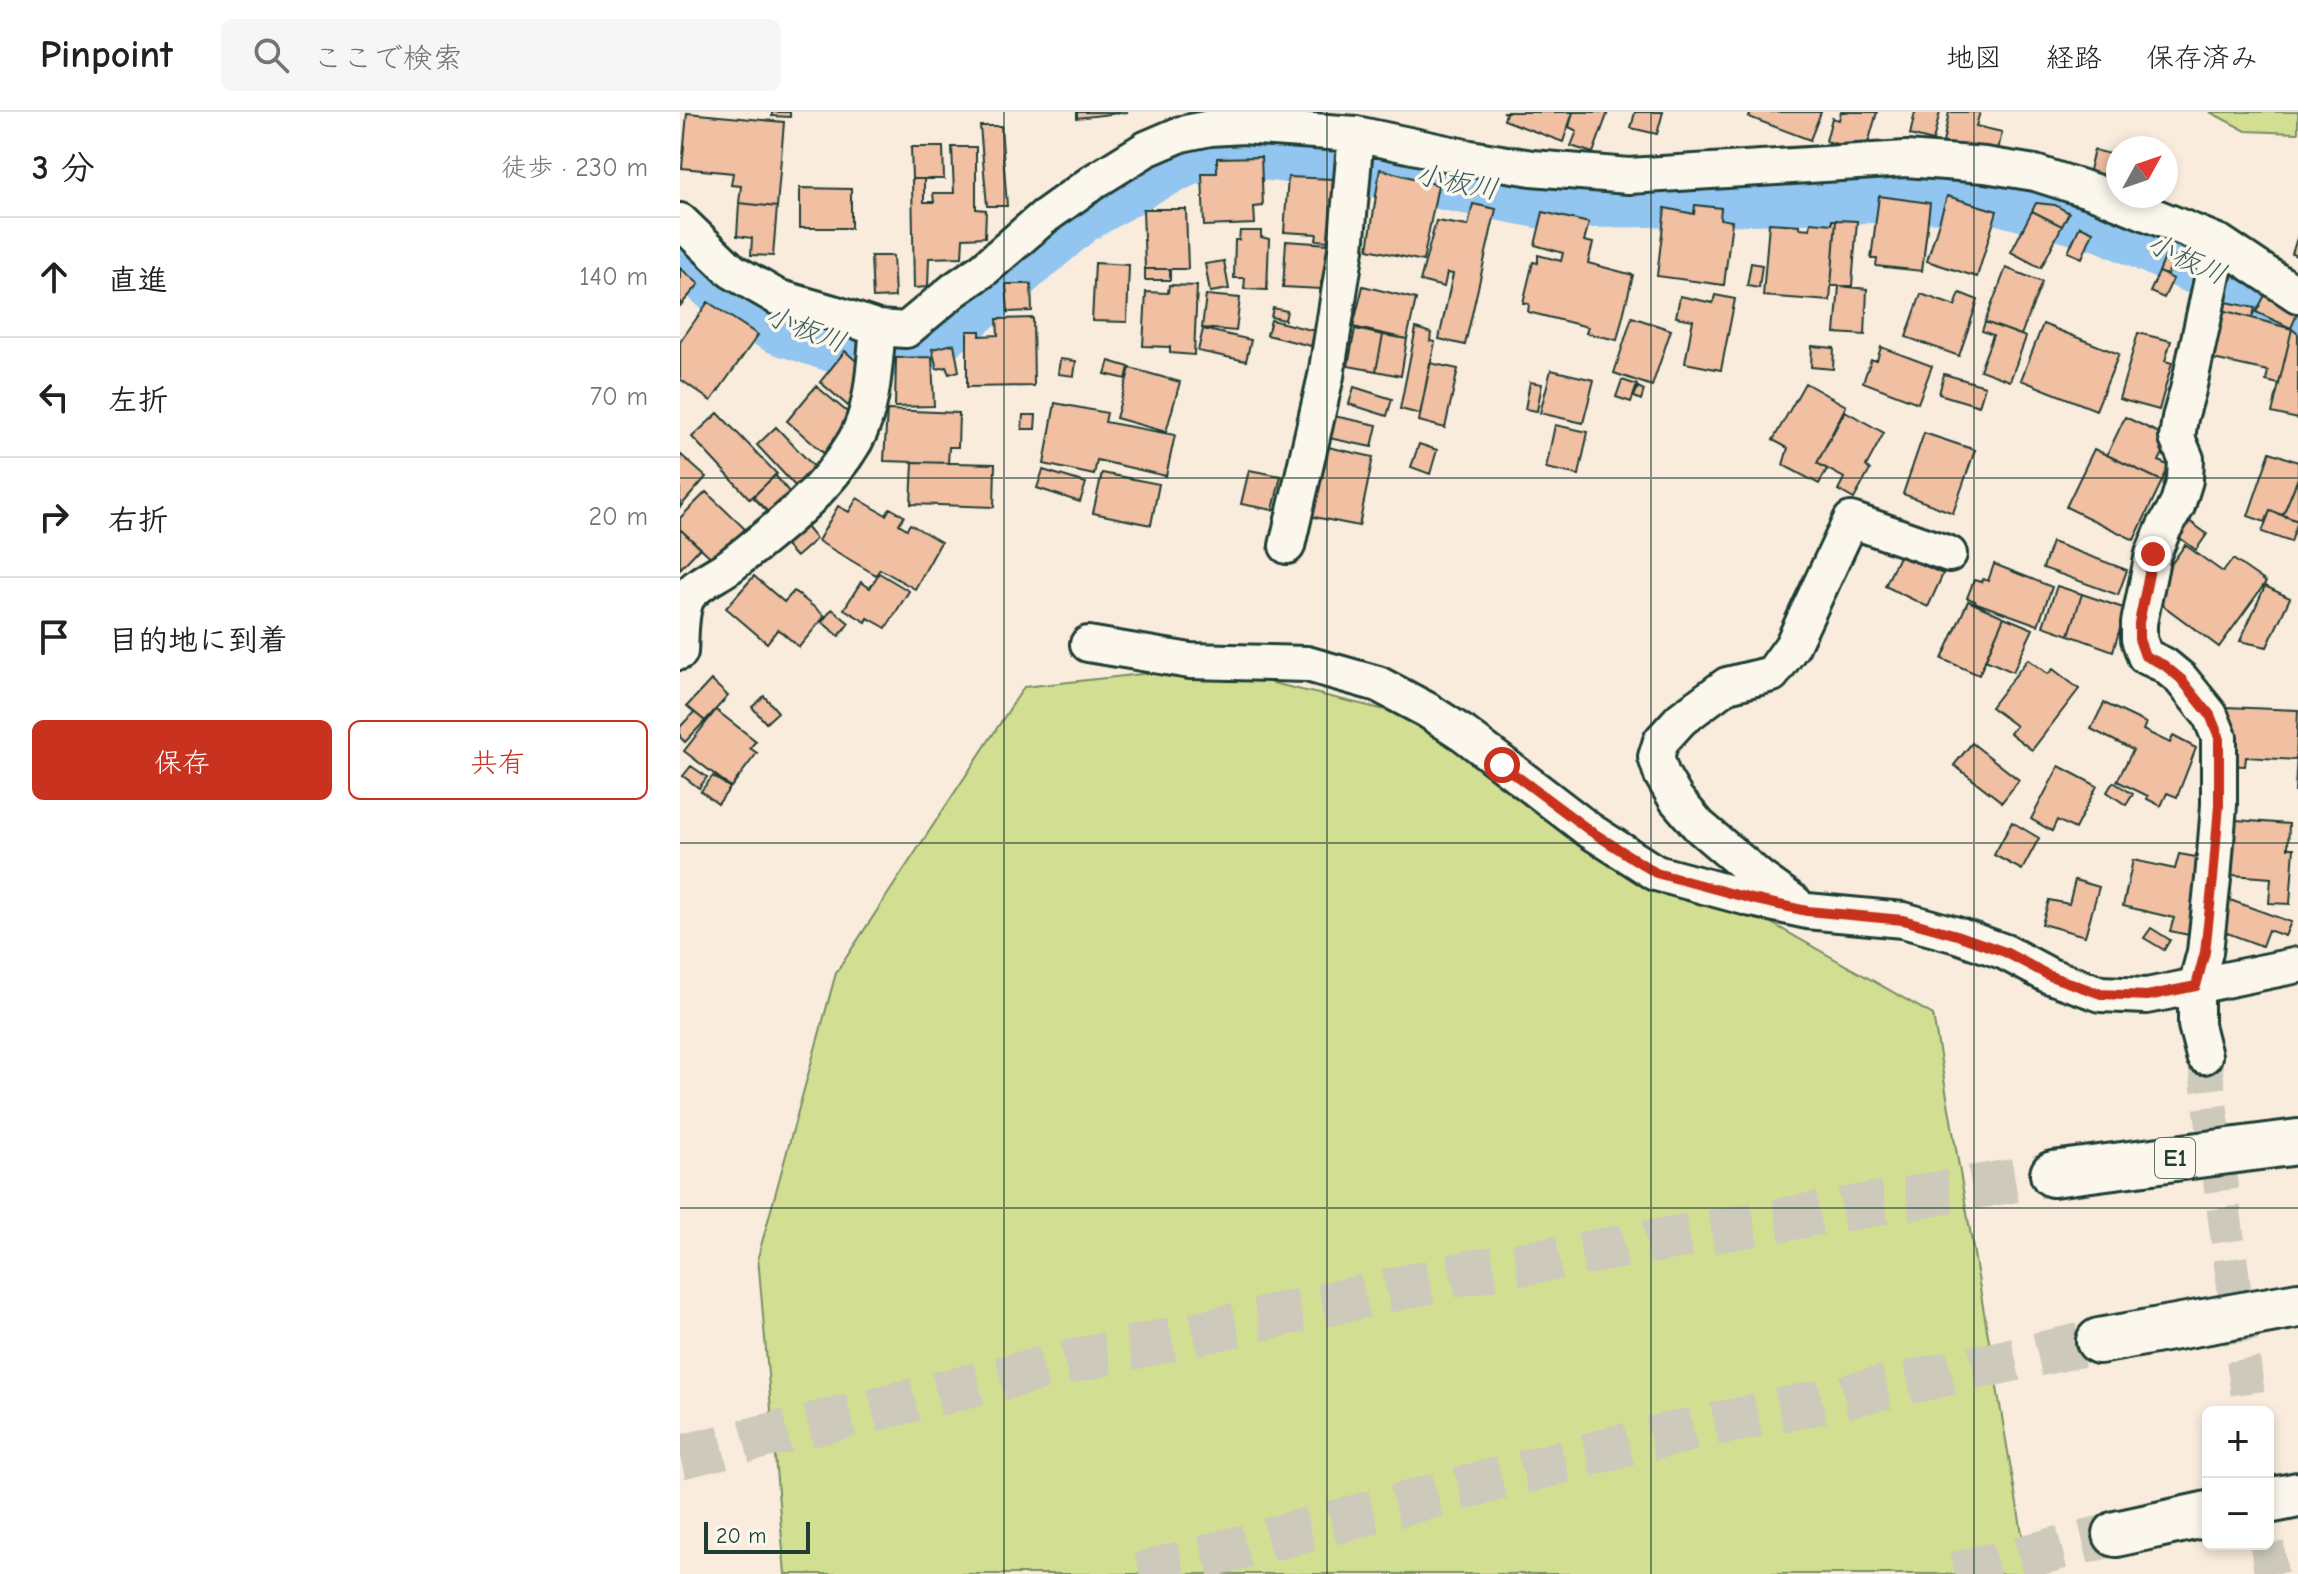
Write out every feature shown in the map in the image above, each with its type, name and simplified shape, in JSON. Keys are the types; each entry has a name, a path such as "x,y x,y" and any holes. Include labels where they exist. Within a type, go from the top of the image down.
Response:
{"highway":[{"name":"E1","path":"2053,1174 2298,1142"},
{"path":"2099,1341 2298,1305"},
{"path":"2274,1500 2298,1495"},
{"path":"2116,1534 2202,1515"}],"street":[{"path":"680,221 732,271 777,297 878,328 906,330 1044,217 1146,149 1179,123 1210,128 1243,126 1356,134 1532,168 1629,176 1906,159 1985,165 2035,173 2095,192 2220,243 2298,295"},
{"path":"1287,546 1326,376 1346,249 1356,134"},
{"path":"2204,1056 2196,1025 2196,986 2205,952 2213,879 2219,805 2219,737 2210,715 2181,679 2164,665 2145,656 2139,639 2139,623 2153,554 2177,506 2185,480 2186,459 2177,438 2220,243"},
{"path":"680,652 687,598 782,525 836,470 857,438 868,409 878,328"},
{"path":"1807,911 1760,878 1699,826 1676,799 1662,775 1656,757 1661,741 1681,719 1727,685 1772,674 1792,646 1851,520 1949,554"},
{"path":"1088,644 1190,661 1307,664 1378,684 1464,734 1589,830 1656,873 1807,911 1903,920 2005,952 2050,976 2101,994 2147,996 2298,965"}],"green space":[{"path":"2210,112 2298,112 2298,133 2246,131"},
{"path":"1206,667 1406,715 1933,1015 2029,1574 785,1574 758,1257 836,973 1024,687"}],"building":[{"path":"772,112 790,112 790,117 772,116"},
{"path":"1077,112 1128,112 1077,118"},
{"path":"1503,112 1573,112 1563,142 1504,120 1506,113"},
{"path":"1573,112 1608,112 1593,153 1571,146 1577,131 1569,127"},
{"path":"1635,112 1663,112 1657,134 1631,128"},
{"path":"1751,112 1821,112 1810,140 1749,117"},
{"path":"1841,112 1877,112 1867,147 1852,143 1851,148 1826,141 1832,118 1839,120"},
{"path":"1915,112 1940,112 1933,141 1910,135"},
{"path":"1949,112 1980,112 1976,126 2002,132 1997,155 1943,143"},
{"path":"687,113 784,122 777,207 739,203 741,186 731,185 733,173 682,168"},
{"path":"980,126 1001,126 1007,206 987,206"},
{"path":"911,147 943,147 944,179 912,179"},
{"path":"952,147 976,147 976,209 986,210 985,237 963,238 962,257 929,258 928,287 914,288 912,179 924,179 924,202 934,202 933,193 954,193"},
{"path":"2094,150 2106,153 2106,179 2088,174"},
{"path":"1261,157 1263,206 1254,207 1255,224 1204,226 1202,173 1217,173 1217,158"},
{"path":"1380,169 1438,185 1423,261 1368,249"},
{"path":"1288,177 1333,179 1329,241 1316,240 1317,234 1284,232"},
{"path":"800,188 851,189 851,228 800,228"},
{"path":"1879,196 1930,203 1922,271 1876,266 1877,259 1871,259"},
{"path":"1947,196 1997,211 1977,277 1927,261"},
{"path":"739,203 777,207 773,256 751,255 752,238 737,236"},
{"path":"2036,203 2055,205 2069,213 2062,226 2032,211"},
{"path":"1473,204 1496,209 1465,345 1439,339 1453,274 1447,273 1444,287 1420,281 1436,221 1468,226"},
{"path":"1695,205 1721,208 1720,219 1732,221 1724,285 1657,276 1665,208 1694,214"},
{"path":"1143,209 1186,209 1188,269 1145,269"},
{"path":"2032,211 2062,226 2041,268 2011,252"},
{"path":"1543,212 1589,223 1584,241 1593,243 1588,263 1633,275 1617,340 1586,333 1588,327 1528,312 1529,304 1523,303 1533,262 1538,263 1538,255 1561,261 1563,253 1535,245"},
{"path":"1832,220 1836,220 1830,301 1763,296 1769,223 1800,225 1800,228 1810,229 1811,222 1832,224"},
{"path":"1836,220 1857,221 1852,286 1831,286"},
{"path":"2080,226 2093,232 2082,258 2068,252"},
{"path":"1240,231 1261,231 1261,237 1269,239 1267,290 1244,289 1245,278 1234,278 1235,240 1239,240"},
{"path":"2298,235 2298,257 2292,254"},
{"path":"1286,241 1329,244 1326,282 1321,282 1321,289 1283,287"},
{"path":"2166,255 2174,258 2167,275 2159,272"},
{"path":"871,256 893,256 895,297 873,298"},
{"path":"1224,261 1229,289 1210,292 1205,264"},
{"path":"1095,263 1129,265 1127,322 1092,321"},
{"path":"1751,263 1762,265 1759,288 1747,286"},
{"path":"680,268 699,284 680,306"},
{"path":"2006,268 2042,282 2021,335 1985,322"},
{"path":"1145,269 1170,269 1170,280 1145,280"},
{"path":"2159,272 2173,279 2164,298 2150,292"},
{"path":"1006,284 1031,284 1032,311 1008,312"},
{"path":"1169,285 1197,286 1194,355 1170,353 1170,347 1143,346 1146,292 1168,293"},
{"path":"1363,286 1416,299 1407,339 1353,327"},
{"path":"1839,286 1867,289 1865,335 1835,333"},
{"path":"1960,293 1978,300 1959,356 1906,337 1921,294 1955,306"},
{"path":"1206,295 1240,298 1236,331 1202,328"},
{"path":"1715,295 1735,299 1721,370 1685,363 1693,320 1676,317 1680,296 1713,303"},
{"path":"2265,295 2298,312 2291,328 2256,312"},
{"path":"2217,300 2255,308 2252,318 2215,308"},
{"path":"708,302 758,335 711,401 680,379 680,342"},
{"path":"1273,308 1287,311 1285,320 1271,317"},
{"path":"2215,308 2292,329 2279,384 2266,381 2268,371 2204,357"},
{"path":"1632,317 1671,330 1652,386 1614,373"},
{"path":"1033,318 1034,386 967,387 967,331 980,331 980,336 998,335 997,319"},
{"path":"1271,320 1315,331 1311,346 1267,335"},
{"path":"1985,322 2026,337 2010,381 1980,370 1993,335 1982,331"},
{"path":"2043,324 2119,354 2096,410 2021,380"},
{"path":"1416,328 1431,333 1430,341 1435,342 1420,414 1400,409"},
{"path":"1203,329 1251,340 1246,361 1198,351"},
{"path":"1355,329 1383,335 1376,371 1348,366"},
{"path":"2292,329 2298,334 2298,419 2272,413"},
{"path":"2138,333 2171,341 2165,361 2172,363 2159,410 2119,399"},
{"path":"1383,335 1407,339 1401,376 1376,371"},
{"path":"954,344 959,371 949,374 946,367 937,369 932,349"},
{"path":"1812,346 1834,348 1833,369 1811,367"},
{"path":"1881,347 1932,366 1918,403 1863,382 1871,360 1877,360"},
{"path":"845,351 865,369 854,411 820,382"},
{"path":"932,357 934,406 895,407 896,358"},
{"path":"1060,359 1076,361 1074,376 1058,374"},
{"path":"1109,361 1129,367 1126,379 1105,374"},
{"path":"1430,363 1458,369 1445,428 1419,421"},
{"path":"1130,368 1180,382 1166,432 1116,418"},
{"path":"1551,370 1594,380 1583,423 1540,413"},
{"path":"1944,374 1985,386 1979,406 1939,394"},
{"path":"1622,380 1637,385 1631,402 1616,397"},
{"path":"1530,382 1542,384 1537,411 1525,409"},
{"path":"1805,383 1846,406 1817,463 1827,469 1819,484 1783,465 1788,448 1773,440"},
{"path":"816,386 852,416 828,457 787,421"},
{"path":"1354,387 1392,399 1387,416 1349,404"},
{"path":"1638,387 1644,390 1641,400 1634,397"},
{"path":"1055,403 1107,413 1105,422 1175,435 1166,476 1097,460 1094,475 1044,464"},
{"path":"887,410 959,413 958,447 949,447 948,463 884,461"},
{"path":"1845,411 1884,433 1866,466 1870,470 1854,499 1838,490 1844,478 1817,463"},
{"path":"718,413 777,474 750,499 692,437"},
{"path":"1023,415 1036,415 1035,429 1022,429"},
{"path":"1329,415 1377,425 1372,447 1324,437"},
{"path":"2125,417 2169,441 2159,461 2169,466 2162,481 2107,455"},
{"path":"1555,425 1588,432 1579,475 1546,468"},
{"path":"776,427 818,471 799,490 757,445"},
{"path":"1924,433 1975,450 1953,513 1903,494"},
{"path":"1419,444 1437,450 1430,474 1411,467"},
{"path":"1319,445 1373,457 1359,526 1304,515"},
{"path":"2094,449 2162,481 2134,540 2066,507"},
{"path":"2270,452 2298,462 2298,478 2283,515 2270,511 2265,522 2248,516"},
{"path":"680,454 706,477 680,507"},
{"path":"913,462 995,464 994,507 911,504"},
{"path":"1043,470 1086,483 1080,502 1037,488"},
{"path":"1249,470 1281,476 1273,510 1241,504"},
{"path":"1102,473 1159,484 1151,525 1093,513"},
{"path":"775,475 789,492 768,512 753,497"},
{"path":"2298,478 2298,521 2283,515"},
{"path":"706,492 745,529 715,561 680,529 680,518"},
{"path":"857,498 886,515 890,508 904,516 899,524 907,529 910,524 941,542 915,589 880,569 876,575 818,541 838,506 849,512"},
{"path":"2270,511 2298,521 2291,542 2262,532"},
{"path":"2188,520 2207,534 2196,550 2176,535"},
{"path":"806,527 816,539 796,557 785,545"},
{"path":"680,529 700,548 680,569"},
{"path":"2052,542 2127,570 2118,595 2043,568"},
{"path":"2185,545 2223,572 2233,559 2266,582 2219,647 2149,595"},
{"path":"1900,554 1943,574 1928,607 1885,586"},
{"path":"1994,564 2052,587 2038,625 1967,598 1974,580 1988,581"},
{"path":"879,573 909,591 886,628 868,618 866,622 844,609 861,582 870,588"},
{"path":"754,576 784,602 794,591 825,616 799,647 778,629 767,643 726,608"},
{"path":"2057,586 2082,594 2069,635 2043,626"},
{"path":"2265,586 2290,598 2267,647 2240,641"},
{"path":"2082,594 2126,609 2113,651 2069,635"},
{"path":"1968,601 2004,617 1979,675 1942,659"},
{"path":"832,609 849,623 839,636 822,622"},
{"path":"2004,617 2033,629 2013,672 1985,660"},
{"path":"2028,659 2048,674 2053,669 2079,689 2032,750 2010,733 2016,726 1991,707"},
{"path":"711,680 728,696 705,721 687,706"},
{"path":"764,696 778,712 766,723 752,707"},
{"path":"2104,703 2146,723 2143,730 2170,743 2173,736 2196,748 2177,797 2167,793 2161,806 2117,781 2133,750 2091,729"},
{"path":"2226,707 2298,710 2296,760 2246,757 2245,766 2223,765"},
{"path":"716,710 756,741 750,748 757,753 731,787 684,751"},
{"path":"694,712 705,721 685,742 680,737 680,727"},
{"path":"2298,731 2298,792 2295,792"},
{"path":"1972,743 2019,780 2002,802 1954,765"},
{"path":"691,766 707,777 699,788 683,776"},
{"path":"2059,766 2097,786 2075,829 2057,820 2052,831 2031,819"},
{"path":"713,776 730,788 718,804 701,791"},
{"path":"2113,782 2133,794 2126,805 2107,792"},
{"path":"2223,819 2289,824 2288,848 2294,848 2290,904 2269,903 2271,878 2219,874"},
{"path":"2012,822 2039,838 2022,870 1994,855"},
{"path":"2179,854 2196,857 2205,864 2189,935 2170,931 2174,918 2123,906 2133,860 2175,869"},
{"path":"2075,880 2099,887 2085,936 2042,924 2049,900 2069,904"},
{"path":"2230,900 2291,922 2285,936 2268,930 2262,946 2219,930"},
{"path":"2151,928 2170,940 2164,950 2144,938"}],"waterway":[{"name":"小板川","path":"680,248 738,298 779,322 861,349 923,340 958,315 1076,214 1146,173 1186,154 1242,145 1339,158 1544,197 1989,190 2107,221 2243,284 2298,321"}],"tunnel":[{"path":"2204,1056 2249,1406"},
{"path":"680,1457 1064,1363 1472,1272 2053,1174"},
{"path":"1140,1574 1648,1439 2099,1341"},
{"path":"1955,1574 2116,1534"},
{"path":"2268,1550 2271,1574"}],"route":[{"path":"1502,765 1589,830 1656,873 1807,911 1903,920 2005,952 2050,976 2101,994 2147,996 2196,986 2205,952 2213,879 2219,805 2219,737 2210,715 2181,679 2164,665 2145,656 2139,639 2139,623 2153,554"}]}
